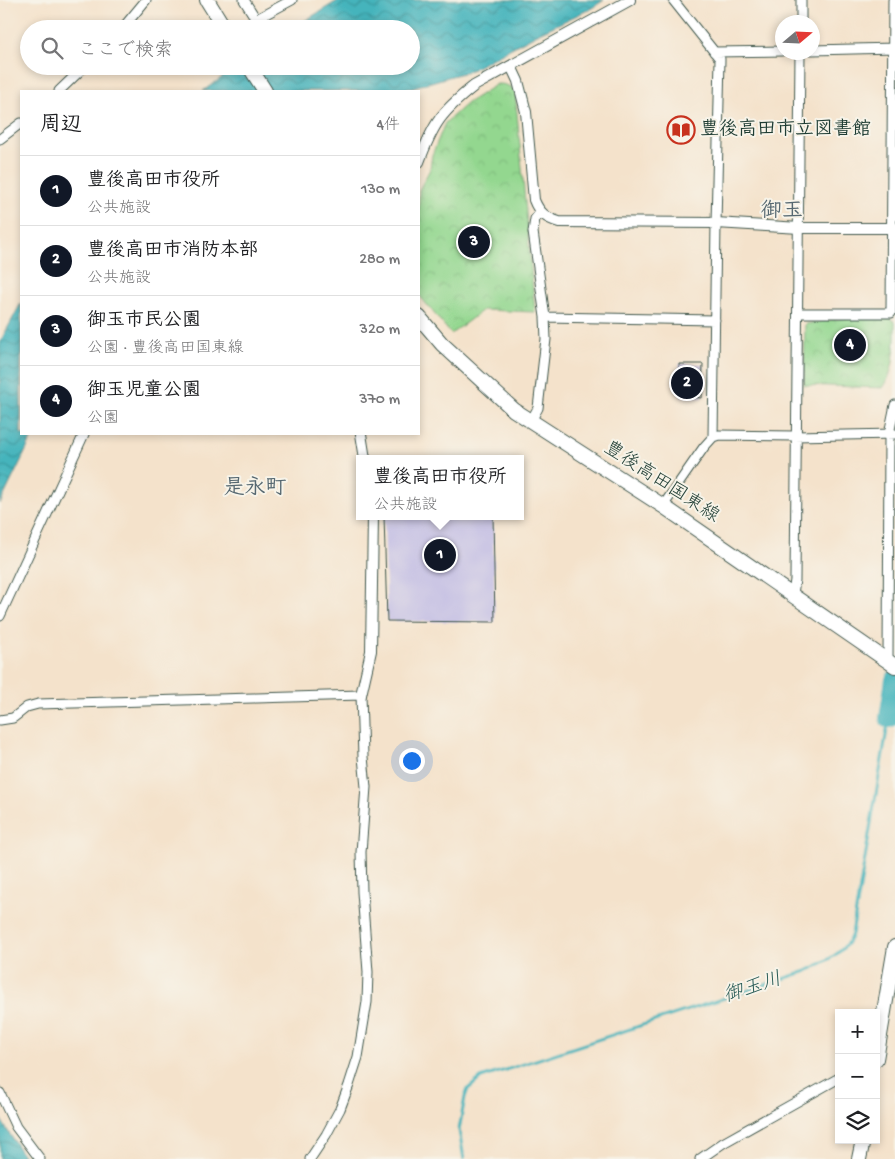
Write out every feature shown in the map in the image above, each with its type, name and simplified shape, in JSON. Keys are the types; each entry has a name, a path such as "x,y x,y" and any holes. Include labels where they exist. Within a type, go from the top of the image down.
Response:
{"main road":[{"path":"207,0 219,20"},
{"path":"255,75 265,90"},
{"name":"豊後高田国東線","path":"420,318 442,344 514,410 663,506 891,663"},
{"path":"877,1054 895,947"},
{"path":"860,1159 862,1144"}],"street":[{"path":"129,20 146,0"},
{"path":"244,0 256,20 292,0"},
{"path":"420,159 436,122 446,110 474,86 630,0"},
{"path":"673,0 720,59 713,437"},
{"path":"801,0 801,15"},
{"path":"799,313 891,313 894,228 893,0"},
{"path":"820,50 894,48"},
{"path":"714,52 775,51"},
{"path":"793,594 795,580 795,436 799,313 800,60"},
{"path":"511,66 523,96 526,112 532,192 540,213 552,220 559,222 716,223 800,228 894,228"},
{"path":"60,90 76,75"},
{"path":"0,138 20,124"},
{"path":"531,422 538,408 546,339 545,317 533,232 535,219 540,213"},
{"path":"545,317 715,320"},
{"path":"891,663 892,434 895,405"},
{"path":"663,506 713,437 720,435 892,434"},
{"path":"0,616 84,435"},
{"path":"362,435 365,455"},
{"path":"310,1159 340,1109 350,1084 358,1057 367,1002 368,972 361,852 366,787 362,757 360,695 370,651 373,520"},
{"path":"0,720 13,718 27,707 38,704 360,695"},
{"path":"700,1159 723,1143 835,1080"},
{"path":"0,1093 16,1127 40,1159"}],"green space":[{"path":"497,84 507,85 515,91 535,312 483,310 451,334 420,296 420,188 430,169 432,155 445,123 467,103"},
{"path":"883,312 895,322 892,365 883,388 804,385 805,324"}],"water":[{"path":"339,0 604,0 469,71 403,90 204,90 225,75 420,75 420,20 306,20"},
{"path":"20,305 20,435 34,435 0,504 0,342"},
{"path":"0,1118 25,1159 0,1159"}],"building":[{"path":"679,364 703,364 702,398 681,396"},
{"path":"384,520 493,520 495,622 387,621"}],"waterway":[{"name":"御玉川","path":"889,718 895,680"},
{"name":"御玉川","path":"464,1159 459,1130 465,1097 468,1089 481,1078 807,971 845,947 852,934 889,718"}],"place":[{"name":"豊後高田市立図書館","path":"681,130"},
{"name":"御玉市民公園","path":"474,242"},
{"name":"御玉児童公園","path":"850,345"},
{"name":"豊後高田市消防本部","path":"687,383"},
{"name":"豊後高田市役所","path":"440,555"}],"district":[{"name":"御玉","path":"782,212"},
{"name":"是永町","path":"255,489"}]}
